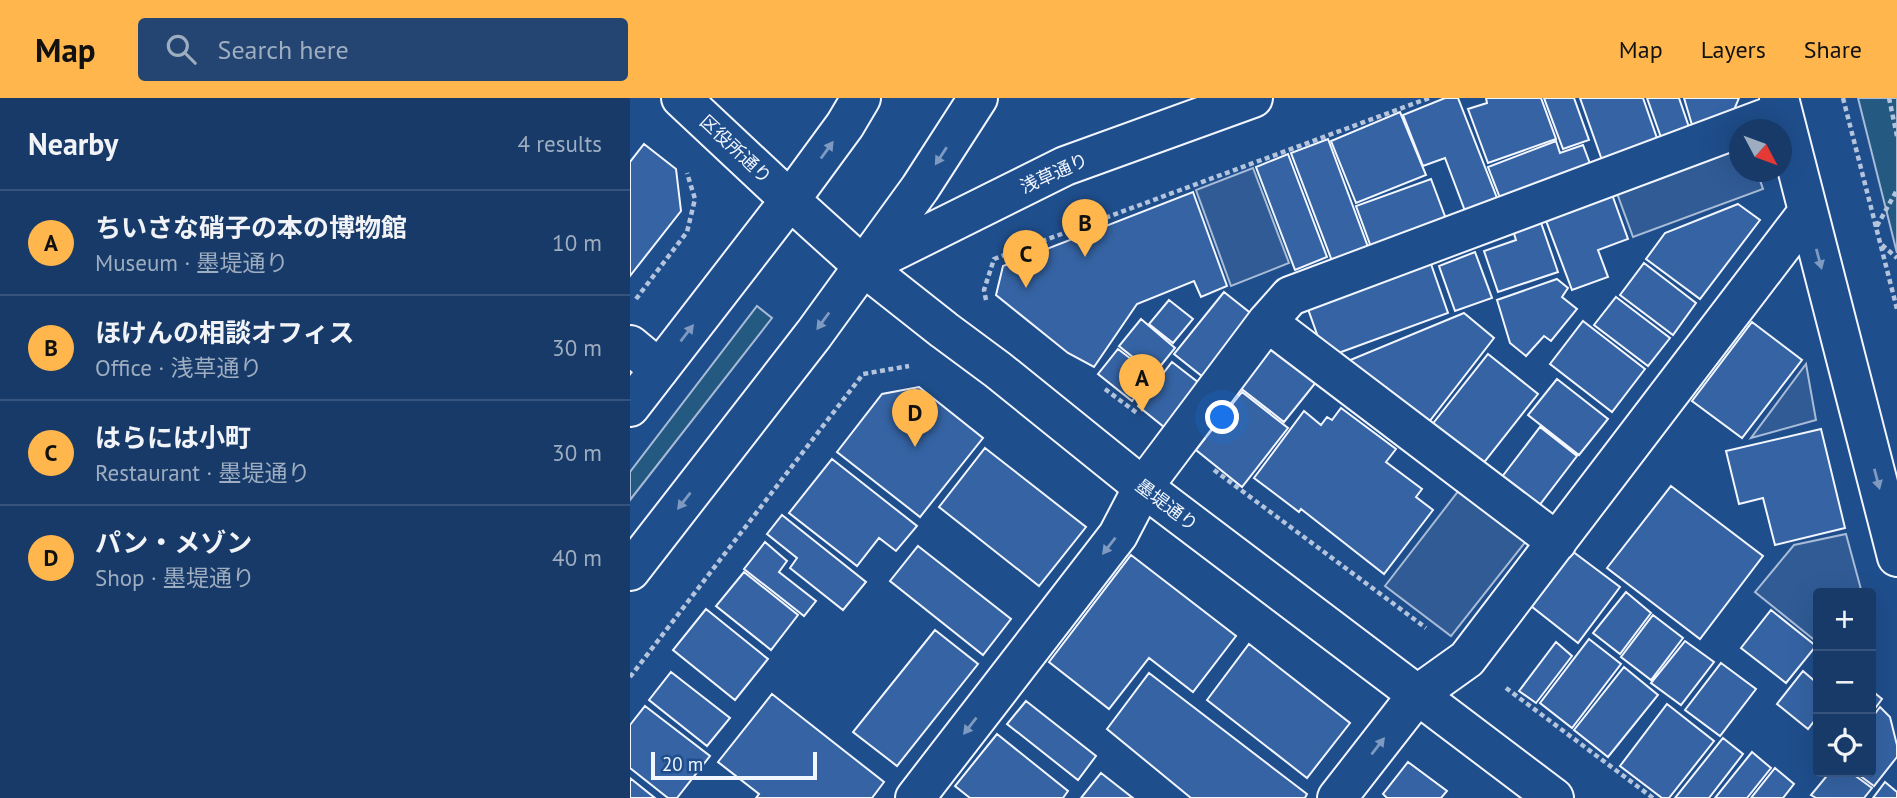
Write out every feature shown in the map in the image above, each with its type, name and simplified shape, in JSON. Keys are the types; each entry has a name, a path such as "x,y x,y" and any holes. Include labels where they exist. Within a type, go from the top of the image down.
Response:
{"street":[{"name":"区役所通り","path":"681,98 790,200"},
{"path":"630,407 790,200 845,125 861,98"},
{"name":"浅草通り","path":"630,571 814,334 920,188 978,98"},
{"name":"浅草通り","path":"863,266 1065,166 1253,98"},
{"path":"915,798 1118,534 1143,487 1267,322 1290,296 1781,105 1897,557"},
{"name":"墨堤通り","path":"790,200 863,266 1143,487 1554,798"},
{"path":"1337,798 1418,694 1467,659 1807,213"},
{"path":"1267,322 1557,542"},
{"path":"630,345 659,369"}],"path":[{"path":"986,301 984,290 994,259 1429,98"},
{"path":"1843,98 1897,309"},
{"path":"1889,98 1897,136"},
{"path":"630,307 687,232 695,199 684,163"},
{"path":"1876,227 1897,190"},
{"path":"1880,243 1897,258"},
{"path":"630,677 863,374 909,366"},
{"path":"1098,384 1653,798"}],"shaded area":[{"path":"1858,98 1897,98 1897,253"},
{"path":"1729,142 1729,182 1761,182 1763,189 1633,237 1614,185"},
{"path":"1253,168 1289,263 1231,286 1196,190"},
{"path":"757,306 772,318 630,500 630,472"},
{"path":"1806,364 1816,420 1751,438"},
{"path":"1463,485 1530,536 1451,636 1385,586"},
{"path":"1846,534 1861,588 1813,588 1813,639 1755,592 1794,545"}],"building":[{"path":"1445,98 1458,98 1497,198 1465,211 1445,158 1423,166 1403,115"},
{"path":"1486,98 1541,98 1556,139 1488,163 1468,109 1487,103"},
{"path":"1544,98 1574,98 1589,140 1563,149"},
{"path":"1580,98 1643,98 1659,144 1603,163"},
{"path":"1647,98 1679,98 1691,133 1663,143"},
{"path":"1684,98 1739,98 1734,110 1692,125"},
{"path":"1400,112 1426,175 1356,203 1331,141"},
{"path":"1328,139 1368,247 1332,261 1291,153"},
{"path":"1556,141 1560,153 1583,145 1592,169 1502,203 1488,167"},
{"path":"644,144 676,169 681,211 630,276 630,162"},
{"path":"1288,154 1327,257 1295,270 1256,167"},
{"path":"1431,179 1446,219 1371,247 1356,206"},
{"path":"1609,186 1628,239 1598,250 1608,277 1572,290 1542,210"},
{"path":"1193,192 1227,286 1201,297 1194,281 1137,304 1094,367 1068,353 996,295 1003,266"},
{"path":"1738,204 1760,220 1700,299 1646,259 1665,233"},
{"path":"1537,211 1558,272 1498,292 1484,251 1516,240 1510,221"},
{"path":"1475,252 1492,298 1455,311 1439,266"},
{"path":"1644,263 1696,303 1673,335 1620,295"},
{"path":"1431,264 1448,313 1333,355 1318,337 1308,309"},
{"path":"1557,279 1568,288 1562,297 1577,309 1551,341 1544,336 1526,356 1510,343 1497,300"},
{"path":"1224,292 1258,319 1208,381 1174,354"},
{"path":"1616,297 1670,338 1648,366 1594,325"},
{"path":"1169,300 1193,319 1173,343 1149,324"},
{"path":"1464,313 1494,338 1425,427 1343,363"},
{"path":"1141,319 1175,348 1154,374 1119,346"},
{"path":"1583,321 1645,369 1612,412 1550,364"},
{"path":"1752,322 1802,360 1742,438 1692,401"},
{"path":"1265,342 1317,381 1284,422 1234,383"},
{"path":"1118,349 1152,375 1132,401 1098,374"},
{"path":"1488,354 1538,394 1478,470 1427,431"},
{"path":"1172,362 1199,383 1164,427 1138,406"},
{"path":"1557,379 1608,419 1579,455 1528,415"},
{"path":"919,387 983,438 920,517 837,452 882,394"},
{"path":"1242,392 1288,428 1242,487 1196,450"},
{"path":"1341,408 1396,449 1386,462 1422,489 1416,497 1433,510 1384,574 1301,509 1299,512 1254,478 1304,411 1321,425 1327,417 1332,420"},
{"path":"1540,427 1577,456 1532,515 1495,486"},
{"path":"1821,429 1845,528 1775,545 1763,498 1739,504 1726,451"},
{"path":"985,448 1086,527 1039,586 939,507"},
{"path":"832,459 917,526 896,551 879,538 857,566 789,513"},
{"path":"1671,486 1763,556 1700,639 1607,568"},
{"path":"782,515 866,582 843,610 790,568 797,558 767,534"},
{"path":"765,542 787,561 779,572 816,601 804,616 744,569"},
{"path":"918,546 1011,619 983,655 890,581"},
{"path":"1572,551 1620,587 1578,643 1531,606"},
{"path":"1131,555 1236,636 1193,692 1149,658 1109,709 1049,662"},
{"path":"744,572 798,615 771,650 716,606"},
{"path":"1626,592 1651,613 1620,654 1593,633"},
{"path":"706,609 768,659 735,700 673,650"},
{"path":"1771,610 1813,644 1813,650 1786,683 1741,648"},
{"path":"1653,615 1683,638 1651,680 1621,657"},
{"path":"935,630 978,664 897,766 853,732"},
{"path":"1589,639 1621,664 1572,728 1540,703"},
{"path":"1685,641 1714,662 1681,705 1651,683"},
{"path":"1556,642 1572,656 1536,703 1519,691"},
{"path":"1249,644 1350,723 1307,778 1207,700"},
{"path":"1721,663 1756,689 1720,736 1685,710"},
{"path":"1624,667 1658,695 1608,757 1574,730"},
{"path":"1803,671 1813,680 1813,722 1808,729 1777,704"},
{"path":"671,672 730,718 707,746 649,700"},
{"path":"1149,673 1307,794 1305,798 1191,798 1107,729"},
{"path":"772,694 884,782 872,798 756,798 759,794 718,762"},
{"path":"1876,694 1882,699 1876,707"},
{"path":"1026,701 1096,756 1078,780 1007,724"},
{"path":"1667,704 1714,741 1669,798 1662,798 1620,766"},
{"path":"645,706 710,756 677,798 668,798 630,768 630,725"},
{"path":"1880,707 1890,717 1897,757 1874,786 1862,777 1876,777 1876,712"},
{"path":"997,734 1068,791 1063,798 970,798 955,786"},
{"path":"1723,738 1743,754 1709,798 1675,798"},
{"path":"1752,752 1771,768 1747,798 1715,798"},
{"path":"1408,762 1447,791 1441,798 1387,798 1383,794"},
{"path":"1775,768 1794,784 1783,798 1751,798"},
{"path":"1101,773 1133,798 1081,798"},
{"path":"1826,777 1857,777 1872,788 1864,798 1816,798 1811,795"},
{"path":"630,778 655,798 630,798"},
{"path":"1885,782 1897,792 1897,798 1873,798"}],"place":[{"name":"ほけんの相談オフィス","path":"1085,257"},
{"name":"はらには小町","path":"1026,288"},
{"name":"ちいさな硝子の本の博物館","path":"1142,412"},
{"name":"パン・メゾン","path":"915,447"}]}
